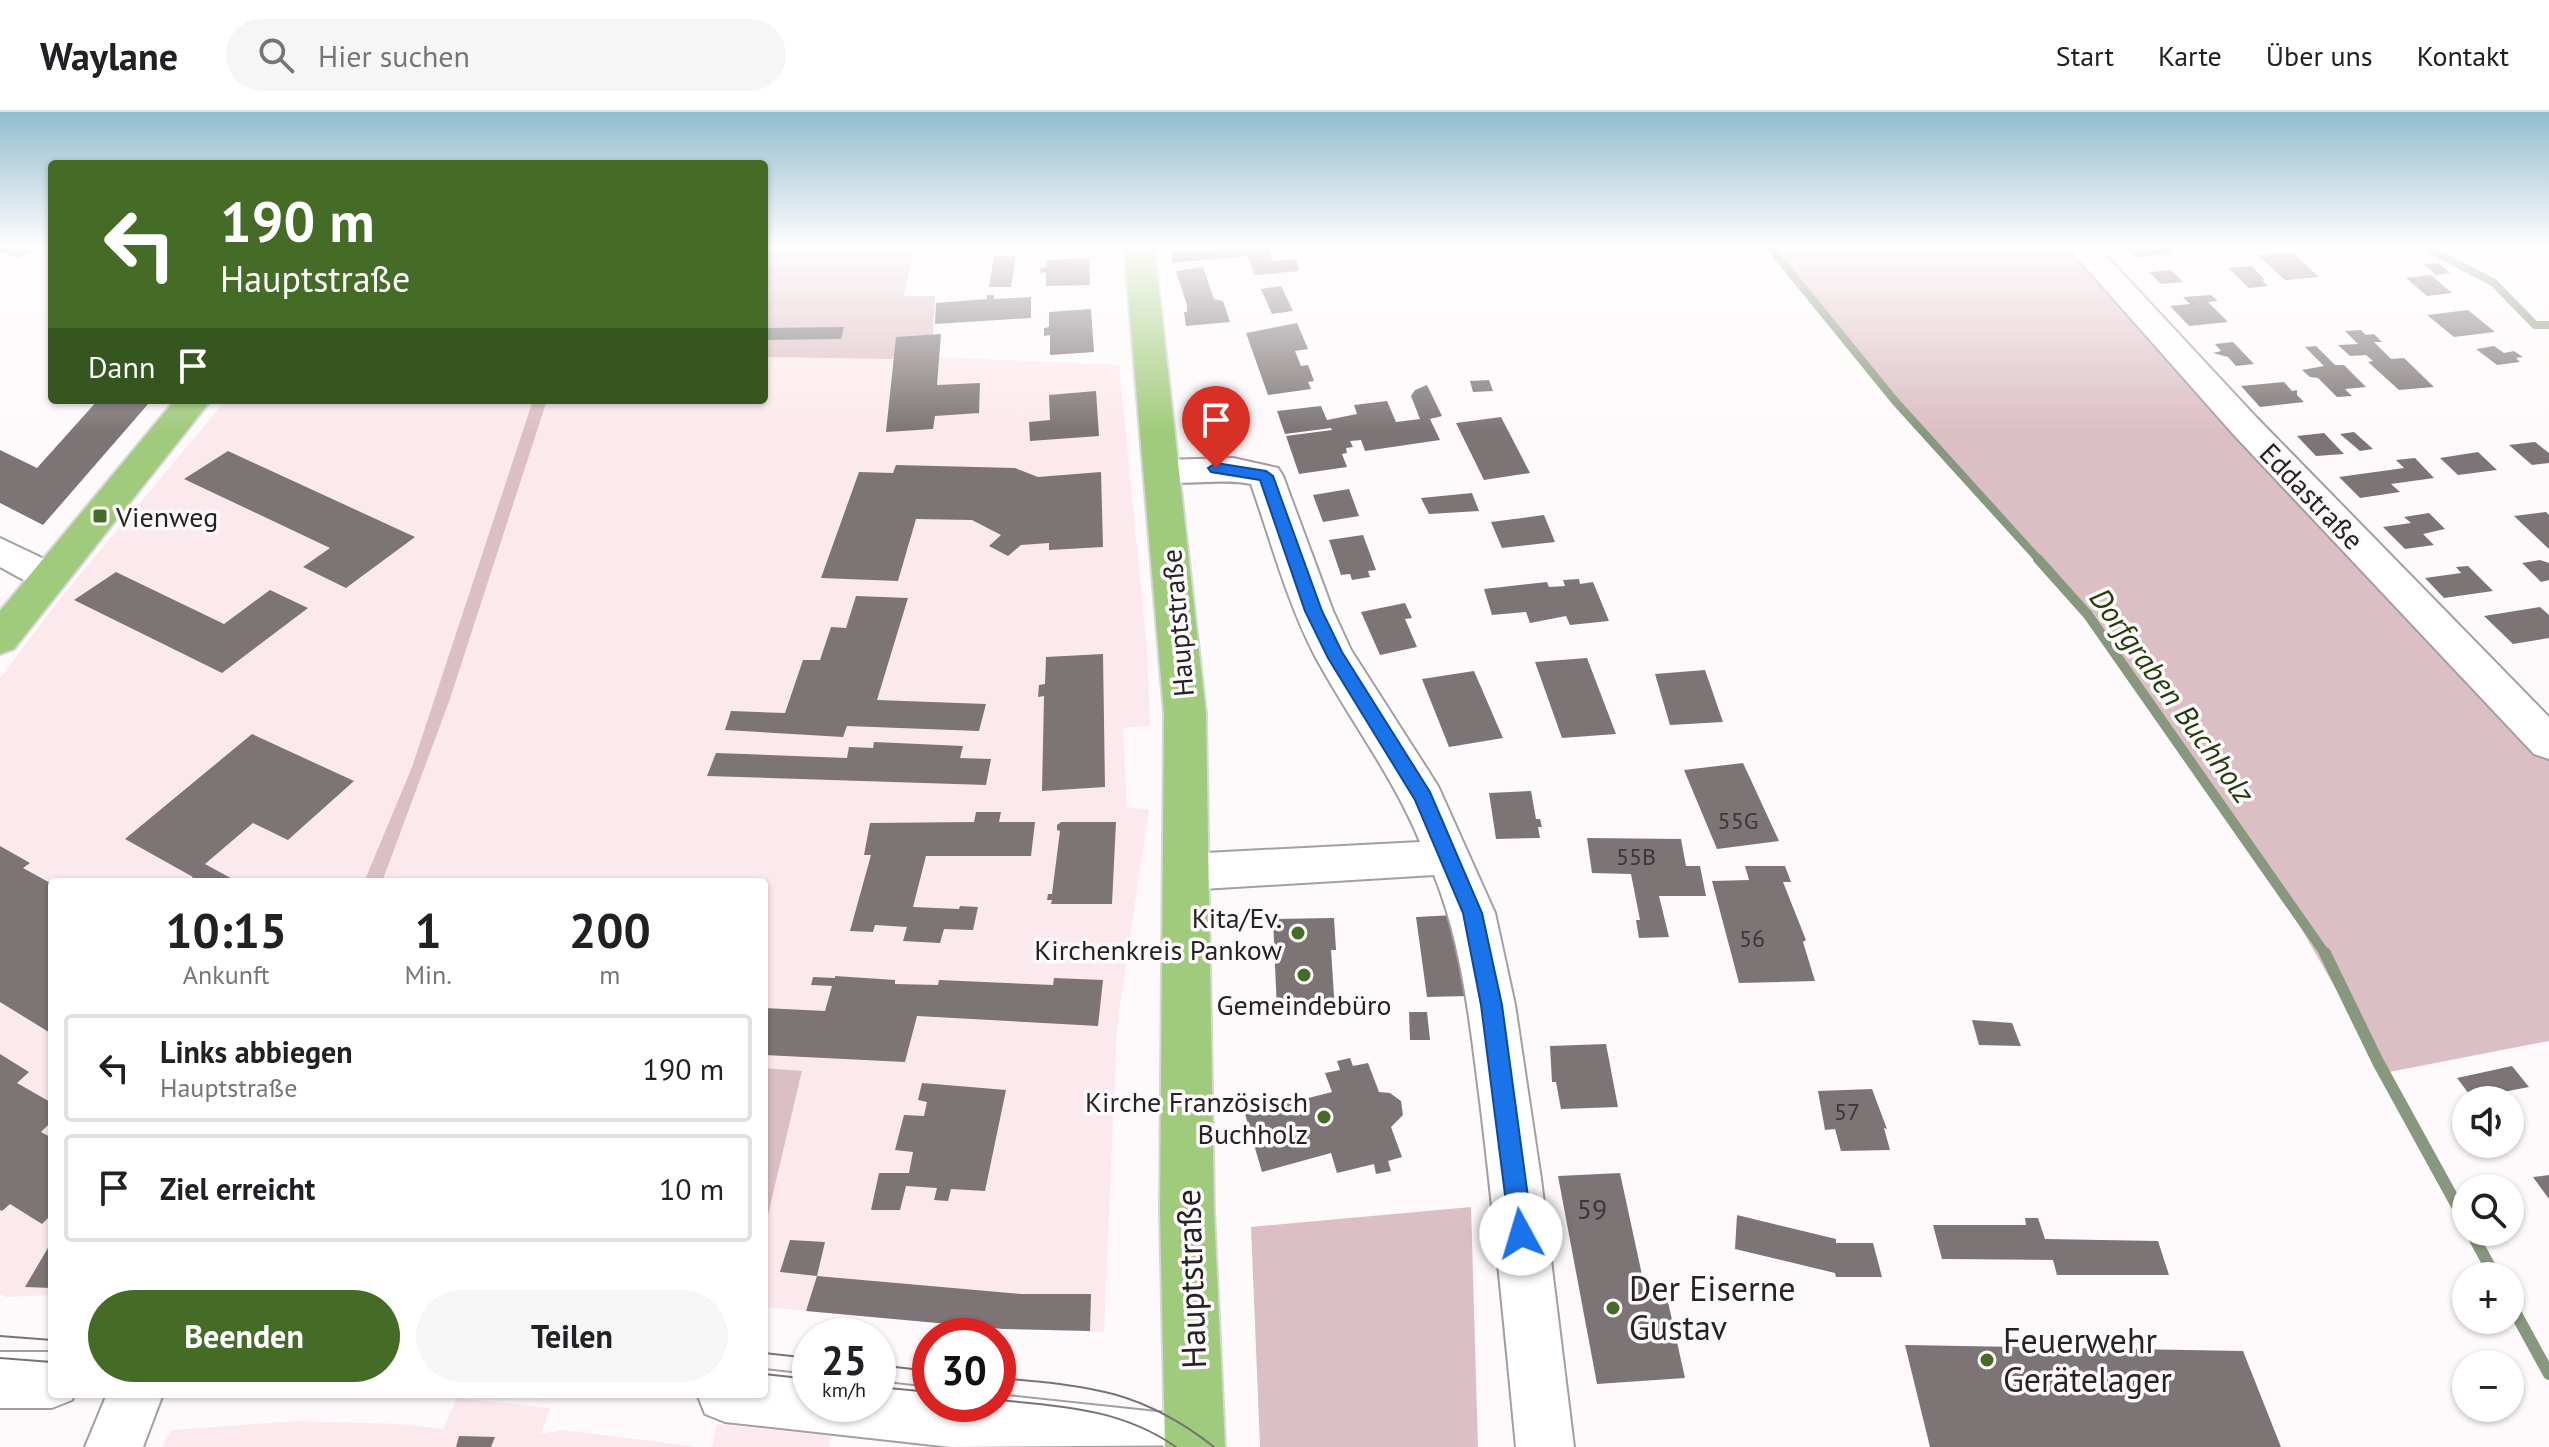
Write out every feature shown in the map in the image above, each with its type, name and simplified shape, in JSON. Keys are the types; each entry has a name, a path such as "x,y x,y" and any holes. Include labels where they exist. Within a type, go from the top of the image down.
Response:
{"main road":[{"name":"Hauptstraße","path":"1145,308 1185,714 1187,1211 1195,1446"},
{"path":"0,639 191,404"}],"street":[{"name":"Eddastraße","path":"2138,308 2245,426 2549,743"},
{"path":"1162,471 1233,469 1266,476 1314,611 1334,654 1413,780 1449,854 1472,913 1491,1005 1515,1179 1545,1447"},
{"path":"0,551 50,577"},
{"path":"1186,872 1420,860 1449,854"},
{"path":"0,1380 48,1380"},
{"path":"114,1447 133,1398"},
{"path":"763,1398 792,1401"},
{"path":"896,1413 1195,1446"}],"shaded area":[{"path":"768,308 934,308 933,335 894,359 768,357"},
{"path":"1820,308 2134,308 2201,399 2549,757 2549,1041 2384,1073 2274,881 2073,599 1895,401"},
{"path":"768,357 939,357 1119,365 1147,649 1150,726 1123,728 1127,808 1149,809 1117,1026 1104,1332 1016,1329 1016,1318 912,1318 912,1321 768,1307 768,1215 802,1072 768,1068 768,878 383,878 450,699 546,404 768,404"},
{"path":"223,404 532,404 412,767 366,878 48,878 48,1295 6,1297 0,1294 0,678 62,596"},
{"path":"532,404 546,404 450,699 383,878 366,878 412,767"},
{"path":"768,1068 802,1071 768,1215"},
{"path":"1471,1207 1478,1447 1260,1447 1251,1227"},
{"path":"457,1398 550,1408 541,1434 563,1430 698,1447 162,1447 171,1430 297,1421 401,1424 443,1429"},
{"path":"717,1424 831,1436 829,1447 712,1447"}],"building":[{"path":"936,308 1031,308 1031,318 935,324"},
{"path":"1187,308 1225,308 1230,322 1186,326 1184,312"},
{"path":"1269,308 1292,308 1293,311 1272,314"},
{"path":"2172,308 2214,308 2228,322 2189,326"},
{"path":"1091,309 1094,352 1050,355 1050,335 1044,336 1044,328 1049,327 1049,312"},
{"path":"2468,310 2495,332 2454,337 2427,315"},
{"path":"1297,323 1308,349 1295,351 1301,366 1308,365 1314,381 1308,382 1311,389 1268,395 1246,333"},
{"path":"844,327 841,339 768,340 768,328"},
{"path":"2361,330 2366,335 2374,334 2382,342 2374,342 2391,359 2404,358 2434,387 2399,390 2368,362 2373,361 2366,355 2350,356 2338,345 2358,344 2345,331"},
{"path":"941,334 937,385 980,383 979,413 935,416 933,429 886,432 896,337"},
{"path":"2233,342 2254,364 2236,366 2228,357 2213,353 2221,351 2215,344"},
{"path":"2316,346 2335,365 2344,365 2366,387 2345,389 2352,396 2337,397 2318,378 2310,377 2302,370 2324,366 2305,347"},
{"path":"2494,346 2504,353 2514,351 2523,357 2516,358 2520,362 2497,365 2476,349"},
{"path":"1489,380 1493,391 1473,392 1470,381"},
{"path":"2284,382 2292,391 2297,390 2297,395 2304,402 2260,407 2241,386"},
{"path":"1427,385 1442,416 1430,419 1440,440 1365,451 1361,440 1350,441 1353,447 1346,448 1347,453 1342,454 1347,467 1299,474 1286,436 1332,430 1285,434 1277,411 1321,406 1327,420 1357,414 1354,405 1387,401 1396,422 1420,419 1411,396 1415,390"},
{"path":"1096,391 1099,436 1030,441 1029,422 1050,420 1049,395"},
{"path":"94,404 148,404 43,525 0,503 0,450 37,468"},
{"path":"1501,417 1530,473 1484,480 1456,423"},
{"path":"2354,432 2373,449 2360,451 2340,434"},
{"path":"2324,433 2344,454 2316,456 2297,436"},
{"path":"2535,442 2549,453 2549,463 2532,465 2509,445"},
{"path":"228,451 415,537 346,588 303,567 330,548 184,479"},
{"path":"2478,452 2497,470 2458,475 2440,458"},
{"path":"2415,458 2434,478 2391,484 2400,492 2360,498 2339,477 2404,468 2396,460"},
{"path":"896,465 1015,468 1038,477 1101,472 1103,547 1049,550 1049,543 1021,545 1008,556 989,546 1001,535 972,520 916,519 898,581 821,578 859,472 893,473"},
{"path":"1349,489 1359,516 1323,522 1313,495"},
{"path":"1472,493 1479,511 1429,514 1421,498"},
{"path":"2546,512 2549,515 2549,549 2514,516"},
{"path":"2429,513 2445,529 2423,534 2434,545 2405,549 2383,527 2411,523 2404,517"},
{"path":"1544,515 1555,542 1502,548 1491,522"},
{"path":"1363,535 1376,570 1368,571 1370,577 1352,580 1350,574 1341,575 1329,540"},
{"path":"2540,560 2549,563 2549,580 2541,582 2522,563"},
{"path":"2468,566 2493,591 2444,598 2425,578 2461,573 2456,567"},
{"path":"116,572 224,624 270,590 308,608 222,673 74,600"},
{"path":"1579,579 1580,584 1593,582 1609,621 1570,625 1566,616 1530,623 1526,612 1492,615 1484,589 1547,582 1549,587 1565,586 1563,580"},
{"path":"856,596 908,598 877,700 986,704 979,731 847,726 843,737 725,730 731,711 785,713 803,660 820,660 831,627 846,628"},
{"path":"1405,603 1412,618 1405,619 1417,647 1380,655 1361,612"},
{"path":"2540,607 2549,615 2549,638 2513,644 2484,616"},
{"path":"1103,654 1105,787 1042,791 1044,696 1038,697 1039,685 1045,684 1046,657"},
{"path":"1587,658 1616,734 1562,738 1535,662"},
{"path":"1705,670 1723,722 1670,725 1655,674"},
{"path":"1474,671 1503,738 1449,747 1422,679"},
{"path":"252,734 354,781 288,840 253,823 205,864 231,878 192,878 125,839"},
{"path":"874,742 963,746 960,758 991,759 986,785 707,776 716,753 847,758 849,747 873,748"},
{"path":"1743,763 1779,841 1717,849 1684,770"},
{"path":"1531,791 1536,819 1540,819 1542,827 1538,827 1540,838 1496,839 1489,793"},
{"path":"976,812 1001,812 999,822 1035,822 1031,856 926,856 913,907 978,907 973,930 944,929 940,943 903,941 907,927 875,925 873,932 850,931 871,855 864,855 870,823 974,822"},
{"path":"1061,822 1116,822 1112,904 1051,904 1052,900 1047,900 1048,894 1052,894 1060,831 1057,825"},
{"path":"1587,838 1681,839 1686,866 1700,866 1706,896 1659,896 1669,937 1639,938 1636,920 1640,920 1631,874 1592,873"},
{"path":"0,846 30,863 23,868 48,882 48,1032 0,1002"},
{"path":"1745,866 1785,866 1791,882 1783,882 1806,940 1803,942 1815,981 1739,983 1712,881 1749,880"},
{"path":"1455,915 1468,996 1427,997 1416,917"},
{"path":"1334,918 1336,950 1331,950 1335,1011 1277,1011 1273,919"},
{"path":"813,977 938,985 939,980 1053,985 1054,978 1103,980 1098,1026 917,1016 905,1062 768,1055 768,1008 825,1011 832,986 811,985"},
{"path":"1409,1012 1427,1012 1430,1040 1410,1040"},
{"path":"1972,1020 2012,1023 2021,1046 1979,1045"},
{"path":"1606,1044 1618,1107 1561,1109 1556,1082 1552,1082 1550,1046"},
{"path":"0,1054 29,1072 17,1083 48,1101 48,1125 41,1132 48,1136 48,1218 42,1224 10,1204 0,1210"},
{"name":"Kirche Französisch Buchholz","path":"1350,1058 1353,1066 1368,1063 1379,1092 1390,1093 1401,1101 1403,1115 1391,1127 1402,1157 1388,1161 1391,1171 1376,1174 1374,1164 1337,1173 1331,1153 1262,1172 1245,1114 1332,1092 1325,1073 1340,1070 1337,1061"},
{"path":"2512,1066 2529,1087 2463,1086 2457,1078"},
{"path":"922,1083 1006,1090 985,1191 951,1189 948,1201 934,1200 937,1188 906,1186 900,1210 871,1210 879,1173 909,1173 913,1152 895,1150 904,1115 924,1116 927,1102 918,1100"},
{"path":"1872,1089 1887,1129 1884,1128 1890,1150 1841,1151 1835,1129 1825,1130 1818,1091"},
{"path":"1620,1173 1644,1284 1664,1284 1685,1378 1597,1384 1558,1176"},
{"path":"2549,1175 2549,1199 2533,1177"},
{"path":"1737,1215 1836,1239 1836,1243 1873,1243 1882,1277 1836,1277 1835,1273 1735,1249"},
{"path":"2025,1218 2038,1218 2045,1239 2158,1241 2169,1275 2057,1275 2053,1260 1942,1259 1933,1225 2026,1225"},
{"path":"790,1240 825,1242 817,1276 780,1272"},
{"path":"48,1248 48,1288 25,1287"},
{"path":"817,1276 1021,1294 1091,1294 1090,1331 1016,1329 1016,1318 912,1318 912,1321 806,1311"},
{"path":"1905,1345 2243,1351 2281,1447 1930,1447"},
{"path":"459,1436 495,1437 491,1447 456,1447"}],"waterway":[{"name":"Dorfgraben Buchholz","path":"1820,308 1895,401 2040,561"},
{"path":"2519,308 2535,325 2549,325"},
{"name":"Dorfgraben Buchholz","path":"2038,559 2088,615 2326,955"},
{"name":"Dorfgraben Buchholz","path":"2326,955 2378,1062 2452,1197"},
{"name":"Dorfgraben Buchholz","path":"2479,1246 2487,1262"},
{"name":"Dorfgraben Buchholz","path":"2524,1328 2549,1374"}],"tram line":[{"path":"0,1336 48,1340"},
{"path":"768,1353 792,1356"},
{"path":"0,1358 48,1362"},
{"path":"896,1367 912,1369"},
{"path":"768,1374 792,1377"},
{"path":"1016,1380 1086,1388 1137,1402 1162,1413 1214,1447"},
{"path":"896,1389 912,1390"},
{"path":"1016,1402 1068,1407 1113,1417 1134,1424 1176,1447"}],"place":[{"name":"Vienweg","path":"100,516"},
{"name":"Kita/Ev. Kirchenkreis Pankow","path":"1298,933"},
{"name":"Gemeindebüro","path":"1304,975"},
{"name":"Kirche Französisch Buchholz","path":"1324,1117"},
{"name":"Der Eiserne Gustav","path":"1613,1308"},
{"name":"Feuerwehr Gerätelager","path":"1987,1360"}],"route":[{"path":"1216,468 1266,476 1314,611 1334,654 1413,780 1449,854 1472,913 1491,1005 1521,1234"}]}
